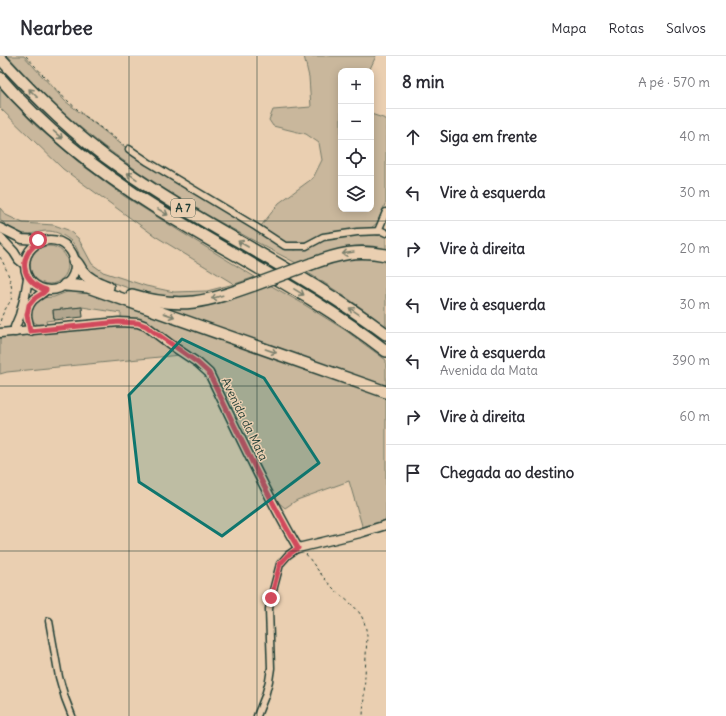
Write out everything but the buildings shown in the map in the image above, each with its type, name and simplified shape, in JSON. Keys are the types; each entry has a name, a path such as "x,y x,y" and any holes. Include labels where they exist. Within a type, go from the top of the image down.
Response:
{"highway":[{"name":"A 7","path":"0,58 47,107 92,146 120,167 163,196 351,309 386,334"},
{"name":"A 7","path":"0,78 28,108 53,131 84,158 119,183 164,213 315,302 386,351"},
{"path":"74,261 78,263 86,276 91,280 132,295 157,302 180,304 216,298 337,255 369,252 386,255"},
{"path":"64,285 88,287 386,392"}],"street":[{"path":"129,149 285,246 306,246 323,238 357,232 382,231 386,233"},
{"path":"378,231 386,212"},
{"path":"0,228 22,239 41,241"},
{"path":"0,237 24,264"},
{"path":"48,240 56,240 62,243 72,254 74,261 75,268 70,280 56,289 46,290 33,284 28,278 24,264 26,256 35,244 48,240"},
{"path":"15,332 15,327 25,296 28,278"},
{"path":"30,331 27,315 29,305 35,298 46,290"},
{"name":"Avenida da Mata","path":"0,333 119,322 138,323 146,326 198,363 209,373 267,491 286,527 300,548"},
{"path":"257,716 265,696 271,668 269,609 280,564 288,555 300,548 386,525"},
{"path":"48,621 59,677 72,716"}],"path":[{"path":"26,56 60,94 85,116 129,149"},
{"path":"0,257 9,275 11,289 11,299 0,321 0,333"},
{"path":"300,548 334,589 362,615 368,636 362,716"}],"highlighted area":[{"path":"182,339 264,378 319,463 222,536 139,482 129,395"}],"shaded area":[{"path":"8,56 24,56 65,101 153,167 287,248 295,250 325,240 357,234 373,233 386,236 386,249 375,246 351,247 328,252 296,263 250,239 182,200 138,171 96,140 67,115 39,89"},
{"path":"304,56 376,56 370,68 338,68 338,212 374,212 374,115 386,119 386,202 377,223 371,228 323,234 306,242 287,243 261,226 279,203 313,178 322,160 319,143 306,134 273,126 269,120 273,110 311,107 309,77"},
{"path":"0,88 36,126 82,165 124,196 255,277 202,295 180,298 158,297 104,280 89,273 83,265 78,250 72,241 60,234 47,231 23,234 8,227 0,220 0,208 6,215 23,223 54,225 68,230 78,238 92,264 103,272 146,286 174,292 207,291 234,284 155,236 63,169 0,108"},
{"path":"49,246 59,249 65,255 68,265 65,275 59,281 49,284 39,281 33,275 30,265 33,255 39,249"},
{"path":"336,258 386,258 386,326 346,297 305,271"},
{"path":"268,284 345,330 386,360 386,388 145,302 163,305"},
{"path":"67,292 89,292 386,396 386,521 363,529 349,481 297,500 285,508 278,502 258,468 209,368 201,360 148,322 132,318 121,319 121,313 82,307 53,310 54,320 46,321 47,326 37,324 30,318 33,303 39,298 54,297"},
{"path":"136,326 146,330 180,355 7,372 0,374 0,336"}],"route":[{"path":"38,240 41,241 35,244 26,256 24,264 25,271 33,284 46,290 38,295 29,305 27,315 30,331 119,322 138,323 146,326 198,363 209,373 252,462 298,548 288,555 280,564 271,598"}]}
